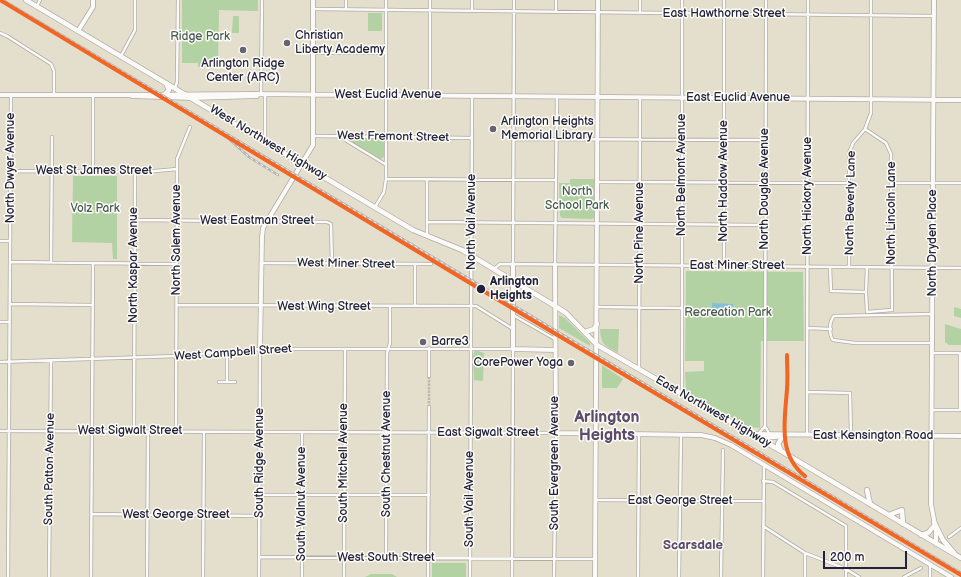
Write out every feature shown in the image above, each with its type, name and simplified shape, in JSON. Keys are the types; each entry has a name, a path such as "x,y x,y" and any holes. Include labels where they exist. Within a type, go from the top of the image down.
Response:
{"main road":[{"name":"West Northwest Highway","path":"26,0 375,207 427,237 457,248 472,256 513,281"},
{"path":"165,82 168,90 165,94"},
{"name":"East Northwest Highway","path":"513,281 566,313 597,345 781,451 959,557"},
{"path":"585,332 594,329 597,324"},
{"path":"781,451 778,444 783,436"},
{"path":"868,490 870,504"},
{"path":"889,515 902,510 904,524"},
{"path":"921,535 928,533 934,524 943,540 959,557"}],"street":[{"path":"36,6 40,0"},
{"path":"78,31 93,7 93,0"},
{"path":"121,56 135,30 135,0"},
{"path":"175,88 178,82 178,0"},
{"path":"262,0 265,141"},
{"path":"260,349 262,233 267,222 312,147 313,0"},
{"path":"346,0 346,9"},
{"path":"375,207 384,192 386,179 386,0"},
{"path":"430,0 430,96"},
{"path":"472,0 472,10"},
{"path":"512,577 514,0"},
{"path":"556,0 556,11"},
{"path":"595,577 598,307 598,0"},
{"path":"640,0 640,13"},
{"name":"North Belmont Avenue","path":"682,0 682,394"},
{"name":"North Haddow Avenue","path":"724,0 724,266"},
{"name":"North Douglas Avenue","path":"765,426 766,0"},
{"name":"North Hickory Avenue","path":"806,435 808,392 808,0"},
{"name":"North Beverly Lane","path":"849,267 850,149 855,139 865,129 871,112 871,0"},
{"name":"North Dryden Place","path":"934,0 932,504 935,544"},
{"name":"East Hawthorne Street","path":"313,9 514,10 682,14 934,16"},
{"path":"0,33 51,64 54,72 54,95"},
{"path":"313,53 386,53"},
{"name":"West Euclid Avenue","path":"0,95 124,95 184,93 263,95 514,96"},
{"name":"North Dwyer Avenue","path":"8,577 12,95"},
{"path":"93,95 93,171"},
{"name":"West Euclid Avenue","path":"124,95 192,98 249,97 263,95"},
{"name":"North Vail Avenue","path":"471,348 472,96"},
{"name":"East Euclid Avenue","path":"514,96 961,100"},
{"path":"555,265 557,96"},
{"name":"North Pine Avenue","path":"639,370 640,97"},
{"name":"North Salem Avenue","path":"176,431 177,155 190,127"},
{"name":"North Lincoln Lane","path":"865,129 883,140 890,150 892,183 892,310 867,312 866,292"},
{"name":"West Fremont Street","path":"313,136 472,138"},
{"path":"51,262 52,137"},
{"path":"343,137 347,141 385,164"},
{"path":"514,139 765,140"},
{"name":"West St James Street","path":"11,171 135,172 177,170"},
{"name":"North Kaspar Avenue","path":"134,431 135,172"},
{"path":"386,179 556,180"},
{"path":"427,180 427,237"},
{"path":"598,182 850,182"},
{"path":"892,183 961,183"},
{"name":"West Eastman Street","path":"134,220 327,222 331,224 332,264"},
{"path":"427,222 765,225"},
{"path":"0,241 10,241"},
{"path":"10,262 177,264"},
{"path":"91,577 93,360 92,263"},
{"name":"West Miner Street","path":"262,263 431,264"},
{"path":"415,264 415,306"},
{"path":"493,269 500,264 513,264"},
{"name":"East Miner Street","path":"513,264 961,268"},
{"name":"South Evergreen Avenue","path":"554,577 556,433 555,265"},
{"path":"830,267 831,291 866,292 867,267"},
{"path":"10,304 93,305"},
{"name":"West Wing Street","path":"177,305 390,307 471,306"},
{"path":"471,306 476,306 513,329"},
{"name":"South Chestnut Avenue","path":"386,559 386,432 390,307"},
{"path":"598,307 682,308"},
{"path":"933,314 834,316 831,319 833,340 856,343 933,343"},
{"path":"513,315 555,339"},
{"path":"0,322 10,322"},
{"path":"808,328 831,329"},
{"path":"429,348 429,376"},
{"name":"South Vail Avenue","path":"470,577 471,348"},
{"name":"West Campbell Street","path":"0,362 176,356 260,349 513,349"},
{"name":"South Ridge Avenue","path":"259,577 260,349"},
{"name":"South Mitchell Avenue","path":"344,577 345,349"},
{"path":"513,349 555,350"},
{"path":"227,351 227,382"},
{"path":"933,352 960,353 960,410 933,410"},
{"name":"South Patton Avenue","path":"49,577 51,361"},
{"path":"218,382 235,382"},
{"path":"808,392 850,392 851,435"},
{"path":"428,577 429,407"},
{"path":"759,434 765,426 769,433"},
{"name":"West Sigwalt Street","path":"0,431 260,432"},
{"path":"147,577 148,432"},
{"path":"203,577 204,432"},
{"name":"East Sigwalt Street","path":"260,432 470,432 701,435 715,438 764,464 951,577"},
{"name":"South Walnut Avenue","path":"302,432 302,577"},
{"name":"East Kensington Road","path":"751,434 769,433 783,436"},
{"path":"638,577 640,434"},
{"name":"East Kensington Road","path":"751,434 766,438 806,435 961,436"},
{"path":"679,577 681,435"},
{"path":"721,577 723,450"},
{"path":"763,577 764,464"},
{"path":"764,481 773,482 846,526 846,577"},
{"path":"260,495 429,496"},
{"name":"East George Street","path":"596,500 763,501"},
{"name":"West George Street","path":"92,514 260,516"},
{"path":"763,525 805,553 846,569 859,577"},
{"path":"950,537 961,528"},
{"path":"805,553 805,577"},
{"name":"West South Street","path":"259,557 595,560"},
{"path":"930,565 930,577"},
{"path":"904,577 921,568"}],"green space":[{"name":"Ridge Park","path":"182,0 258,0 258,11 219,10 218,67 198,67 198,63 182,63"},
{"path":"368,13 382,13 382,31 368,31"},
{"path":"233,16 239,16 239,33 232,33"},
{"path":"350,138 384,140 384,157 380,159 350,141"},
{"name":"Volz Park","path":"73,176 117,176 117,259 113,259 112,243 72,242"},
{"name":"North School Park","path":"570,179 594,179 594,218 562,218 560,216 559,183 570,183"},
{"name":"Recreation Park","path":"686,271 803,272 804,341 761,341 760,428 749,427 686,392 685,372 704,371 704,361 685,361"},
{"path":"954,307 961,309 961,318 954,316"},
{"path":"559,315 565,318 590,343 590,346 559,328"},
{"path":"945,324 961,329 961,345 949,345 945,342"},
{"path":"600,329 619,329 618,353 602,342"},
{"path":"475,350 484,353 483,381 474,380 473,355"},
{"path":"602,365 623,379 617,388 602,388"},
{"path":"432,563 466,563 466,577 432,577"},
{"path":"371,574 392,574 397,577 365,577"}],"water":[{"path":"712,303 733,304 733,313 714,313 712,315"}],"tunnel":[{"path":"429,376 429,407"}],"railway":[{"path":"3,0 961,573"},
{"path":"228,138 249,157 278,175"},
{"path":"787,355 784,434 789,456 794,465 802,474"}],"transit line":[{"path":"0,0 475,286 961,575"},
{"path":"787,355 784,424 786,447 796,467 805,476"}],"place":[{"name":"Christian Liberty Academy","path":"287,43"},
{"name":"Arlington Ridge Center (ARC)","path":"243,50"},
{"name":"Arlington Heights Memorial Library","path":"493,129"},
{"name":"Arlington Heights","path":"481,289"},
{"name":"Barre3","path":"423,342"},
{"name":"CorePower Yoga","path":"571,363"}],"district":[{"name":"Arlington Heights","path":"607,427"},
{"name":"Scarsdale","path":"693,546"}]}
